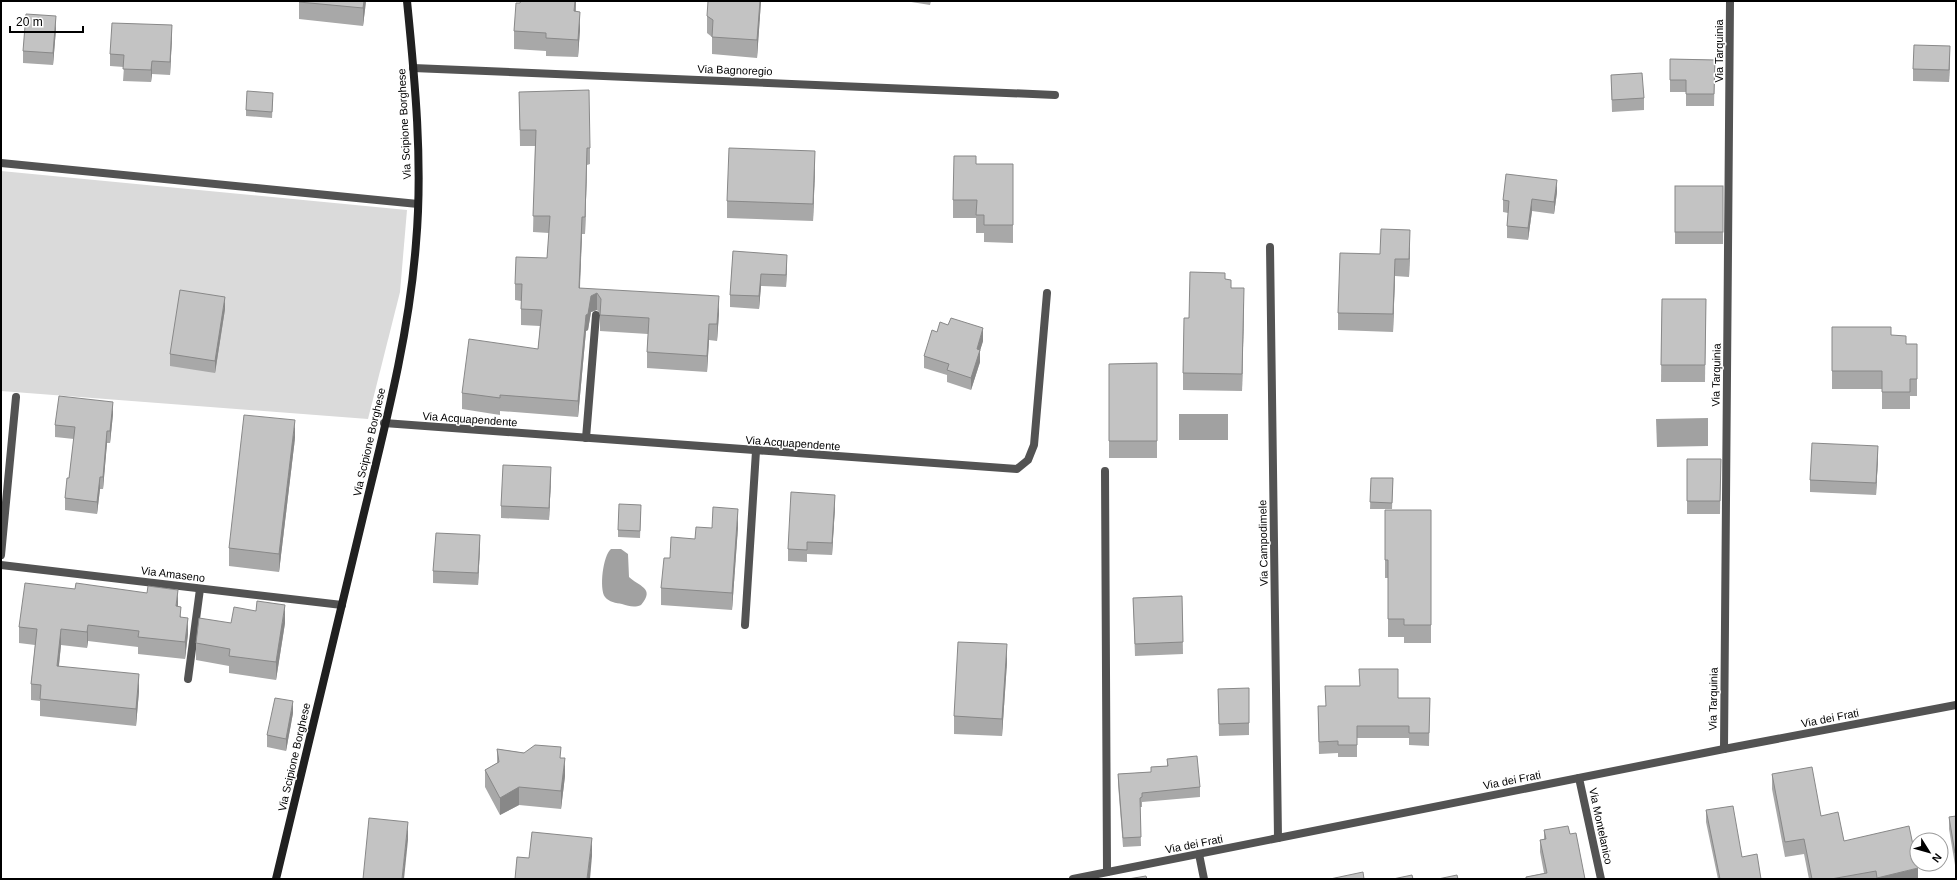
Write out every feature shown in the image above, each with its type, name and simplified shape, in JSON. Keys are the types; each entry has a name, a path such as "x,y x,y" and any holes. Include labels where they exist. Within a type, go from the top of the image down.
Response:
{"main road":[{"name":"Via Scipione Borghese","path":"276,879 384,424 410,298 417,241 418,204 413,68 407,1"}],"street":[{"name":"Via Tarquinia","path":"1724,749 1730,1"},
{"name":"Via Bagnoregio","path":"413,68 1055,95"},
{"path":"1,163 418,204"},
{"name":"Via Campodimele","path":"1270,247 1278,838"},
{"name":"Via Acquapendente","path":"384,424 1017,469 1028,460 1034,445 1047,293"},
{"path":"586,438 596,315"},
{"path":"1,555 16,397"},
{"path":"746,625 756,451"},
{"path":"1105,471 1107,872"},
{"name":"Via Amaseno","path":"1,565 342,605"},
{"path":"188,679 200,589"},
{"name":"Via dei Frati","path":"1073,879 1724,749 1956,705"},
{"name":"Via Montelanico","path":"1579,778 1601,879"},
{"path":"1199,854 1204,879"}],"shaded area":[{"path":"1,171 407,210 400,292 368,419 1,391"},
{"path":"1179,414 1228,414 1228,440 1179,440"},
{"path":"1708,418 1708,446 1657,447 1656,419"},
{"path":"611,549 621,549 628,554 629,577 646,591 647,595 641,605 629,606 613,602 605,597 602,587 603,572 608,552"}],"building":[{"path":"299,1 364,1 363,8"},
{"path":"521,1 575,1 574,11 580,12 578,40 546,38 546,33 514,31 516,3 520,3"},
{"path":"708,1 760,1 757,40 712,37 713,20 707,16"},
{"path":"26,14 56,16 53,53 23,51"},
{"path":"112,23 172,25 170,62 152,61 151,70 123,69 124,55 110,54"},
{"path":"1914,45 1950,46 1949,70 1913,69"},
{"path":"1670,59 1715,60 1714,94 1686,94 1686,80 1670,80"},
{"path":"1642,73 1644,98 1612,100 1611,75"},
{"path":"589,90 590,148 587,148 585,217 582,217 579,288 719,296 717,324 709,324 707,356 647,352 649,318 600,315 601,299 597,293 591,296 588,314 586,315 578,401 500,395 500,398 462,393 469,339 538,349 542,310 521,309 522,284 515,284 516,257 547,258 550,216 533,216 536,130 520,130 519,92"},
{"path":"247,91 273,93 272,112 246,110"},
{"path":"729,148 815,151 813,204 727,201"},
{"path":"954,156 976,156 976,164 1013,164 1013,225 984,225 984,215 976,215 977,200 953,200"},
{"path":"1506,174 1557,180 1554,202 1532,199 1528,228 1507,226 1509,201 1503,200"},
{"path":"1675,186 1723,186 1723,232 1675,232"},
{"path":"1381,229 1410,230 1409,259 1395,259 1393,314 1338,313 1340,253 1380,254"},
{"path":"733,251 787,255 786,275 761,274 759,296 730,295"},
{"path":"1190,272 1225,273 1225,279 1231,280 1231,288 1244,288 1242,374 1183,373 1184,318 1189,318"},
{"path":"180,290 225,297 215,361 170,354"},
{"path":"1662,299 1706,299 1705,365 1661,365"},
{"path":"951,318 983,328 977,349 980,350 971,378 947,370 949,364 924,356 932,330 937,332 940,322 948,325"},
{"path":"1832,327 1891,327 1891,335 1906,336 1906,344 1917,344 1917,379 1910,379 1910,392 1882,392 1882,371 1832,371"},
{"path":"1157,363 1157,441 1109,441 1109,364"},
{"path":"59,396 113,402 110,431 107,431 103,477 100,477 97,502 65,498 75,427 55,425"},
{"path":"244,415 295,420 279,554 229,548"},
{"path":"1812,443 1878,446 1876,483 1810,480"},
{"path":"1687,459 1721,459 1720,501 1687,501"},
{"path":"503,465 551,467 549,508 501,506"},
{"path":"1371,478 1393,478 1392,503 1370,502"},
{"path":"791,492 835,495 832,543 807,542 807,550 788,549"},
{"path":"619,504 641,505 640,531 618,530"},
{"path":"713,507 738,509 732,593 661,588 664,558 670,558 671,537 695,539 696,527 712,528"},
{"path":"1385,510 1431,510 1431,625 1404,625 1404,619 1388,619 1388,560 1385,560"},
{"path":"436,533 480,535 478,573 433,571"},
{"path":"25,583 75,589 76,583 147,593 148,586 178,590 176,606 181,607 180,617 188,618 185,642 138,637 139,631 88,625 87,632 61,629 57,666 139,674 136,709 40,699 41,685 31,684 37,629 19,627"},
{"path":"1182,596 1183,642 1135,644 1133,598"},
{"path":"257,601 285,605 276,662 229,656 230,649 196,643 199,618 231,623 234,607 256,611"},
{"path":"958,642 1007,644 1002,719 954,716"},
{"path":"1359,669 1398,669 1398,698 1430,698 1429,733 1409,733 1409,726 1357,726 1357,745 1338,745 1338,741 1319,742 1318,706 1326,706 1325,686 1360,686"},
{"path":"1249,688 1249,723 1219,724 1218,689"},
{"path":"275,698 293,701 286,739 267,735"},
{"path":"535,745 561,747 560,758 565,758 561,791 519,787 500,798 485,770 499,762 497,749 524,753"},
{"path":"1197,756 1200,787 1142,793 1142,797 1140,798 1141,837 1123,838 1118,774 1151,772 1151,767 1168,766 1167,759"},
{"path":"1812,767 1821,816 1838,812 1844,841 1909,826 1910,832 1909,832 1909,870 1877,878 1876,871 1831,879 1812,879 1804,839 1785,842 1772,774"},
{"path":"1733,806 1742,857 1757,854 1761,879 1720,879 1706,810"},
{"path":"1956,816 1956,853 1955,853 1949,817"},
{"path":"369,818 408,822 402,879 363,879"},
{"path":"1568,826 1570,834 1576,833 1585,879 1526,879 1526,877 1547,873 1540,840 1546,839 1544,830"},
{"path":"532,832 592,838 587,879 515,879 517,857 529,858"},
{"path":"1363,872 1364,879 1330,879"},
{"path":"1412,875 1413,879 1393,879"},
{"path":"1457,875 1458,879 1438,879"},
{"path":"1146,876 1147,879 1128,879"}]}
